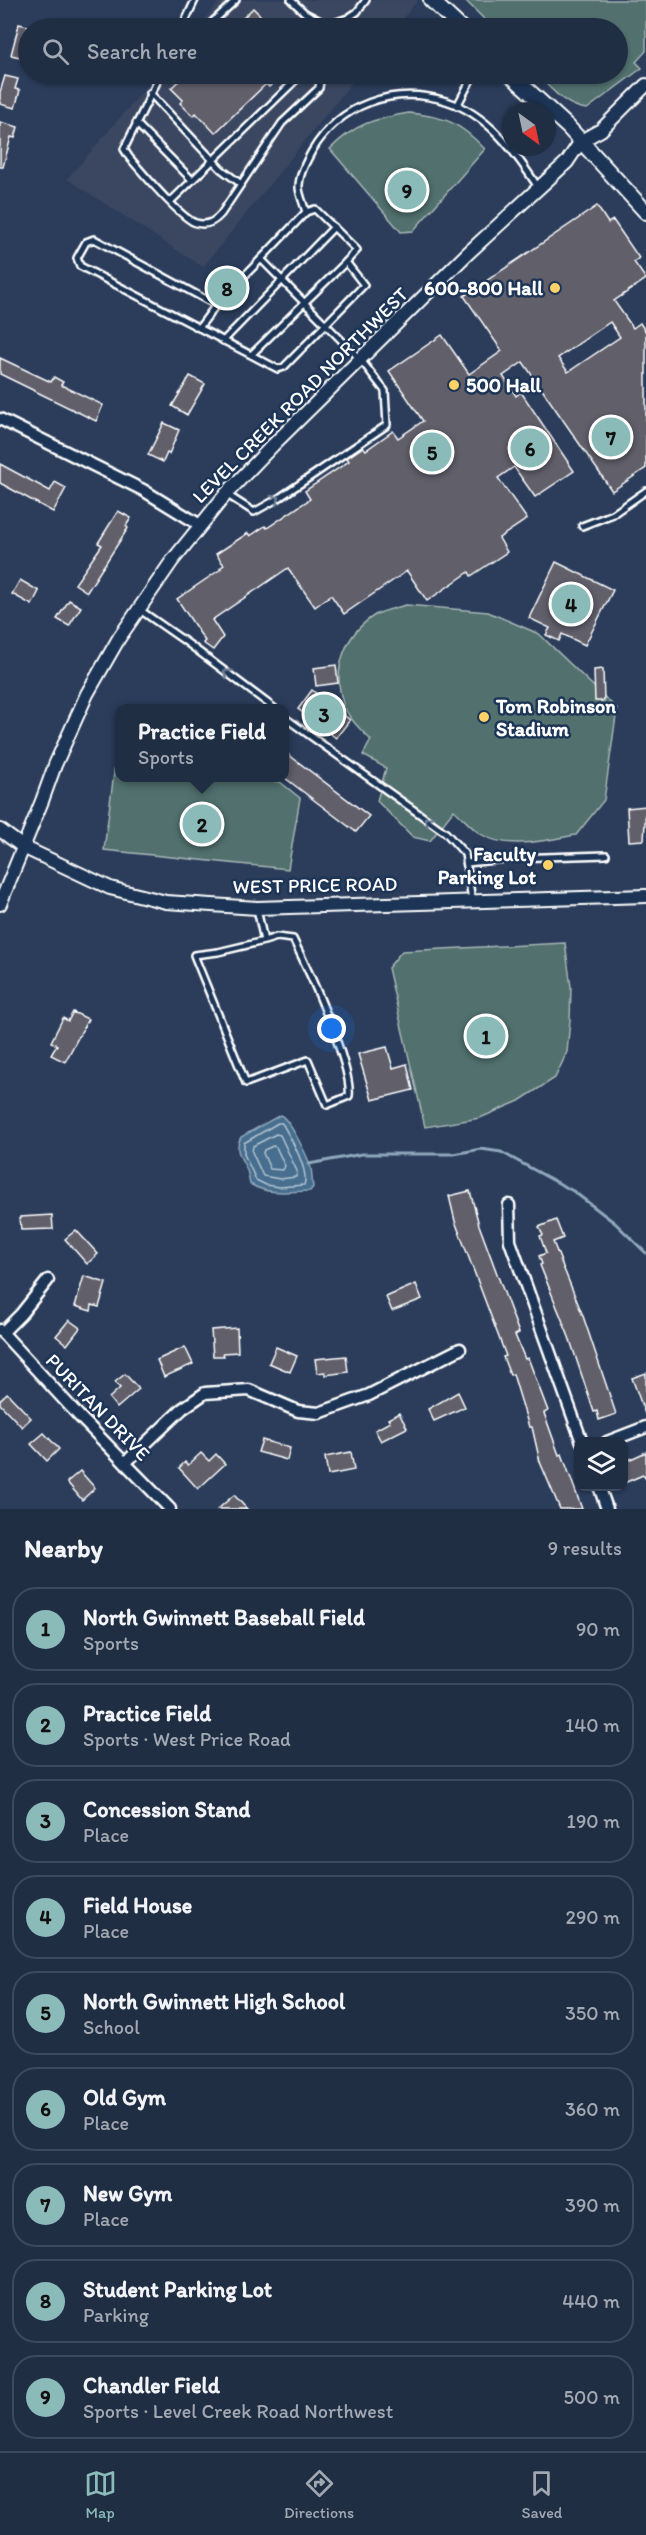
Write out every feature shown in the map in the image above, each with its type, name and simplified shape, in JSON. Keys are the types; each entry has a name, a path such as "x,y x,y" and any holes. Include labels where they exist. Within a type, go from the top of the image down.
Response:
{"main road":[{"path":"431,0 450,18"},
{"path":"521,84 581,141 646,212"}],"street":[{"path":"581,141 601,130 646,85"},
{"name":"LEVEL CREEK ROAD NORTHWEST","path":"0,904 55,765 87,694 119,638 172,561 226,494 467,254 567,162 581,141"},
{"path":"0,420 143,490 200,525"},
{"name":"WEST PRICE ROAD","path":"0,831 23,847 110,888 166,902 257,908 646,896"},
{"path":"509,1205 510,1241 580,1437"},
{"path":"1,1331 21,1314 48,1280"},
{"name":"PURITAN DRIVE","path":"1,1331 79,1416 170,1509"},
{"path":"125,1463 182,1409 205,1393 249,1390 298,1411 319,1413 369,1395 460,1349"},
{"path":"620,1437 646,1427"},
{"path":"600,1491 607,1509"}],"lane":[{"path":"187,18 195,0"},
{"path":"217,18 236,0"},
{"path":"291,0 313,18"},
{"path":"348,18 357,12 366,0"},
{"path":"155,84 124,149 129,157 193,222 204,224 213,222 221,214 282,123 319,88 320,84"},
{"path":"171,201 292,84"},
{"path":"457,106 469,84"},
{"path":"150,93 214,160 241,184"},
{"path":"306,212 299,187 304,164 322,134 339,118 356,107 387,98 420,96 447,101 472,113 495,130 539,188"},
{"path":"136,123 192,180"},
{"path":"199,328 216,304 306,212 315,209 357,250 251,355"},
{"path":"223,341 334,228"},
{"path":"216,304 94,239 86,242 77,258 80,266 278,369 284,367 364,285 346,262"},
{"path":"226,494 254,512 279,498 387,425 385,391 361,360 261,259"},
{"path":"582,526 613,514 646,491"},
{"path":"138,610 186,642 269,704"},
{"path":"289,720 446,833 465,854 472,903"},
{"path":"467,863 514,858 606,855"},
{"path":"257,908 264,941"},
{"path":"278,937 293,939 309,970 336,1041 351,1085 349,1096 327,1105 308,1060 246,1083 194,955 219,952 264,941 278,937"}],"shaded area":[{"path":"221,0 418,0 403,18 206,18"},
{"path":"149,84 351,84 203,267 67,179"}],"green space":[{"path":"465,0 646,0 646,51 636,62 642,68 628,78 628,18 483,18"},
{"path":"546,84 621,84 587,109 572,105"},
{"path":"409,113 451,122 485,149 413,231 401,232 330,149 357,128"},
{"name":"Tom Robinson Stadium","path":"406,605 488,612 539,634 617,709 604,800 576,835 526,843 501,842 479,833 454,810 430,841 413,837 377,801 386,768 363,755 371,740 345,708 340,690 340,665 349,642 365,623 379,613"},
{"path":"115,765 115,782 280,782 300,798 288,869 104,850"},
{"path":"565,943 571,987 570,1020 567,1052 555,1078 519,1101 480,1118 425,1127 388,968 402,951"}],"water":[{"path":"280,1115 293,1130 311,1168 313,1187 310,1191 272,1191 250,1184 238,1152 241,1137"}],"building":[{"path":"253,8 263,18 243,18"},
{"path":"18,28 18,57 11,55"},
{"path":"5,76 18,79 15,89 20,90 15,108 0,104 0,92"},
{"path":"175,84 266,84 215,133 196,113 193,116 180,103 183,100 171,88"},
{"path":"0,122 18,127 15,138 11,137 3,167 0,167"},
{"path":"597,206 608,223 613,220 639,258 634,262 646,279 614,301 633,328 640,323 646,332 646,468 612,491 523,362 503,376 516,396 521,392 574,471 535,497 514,467 498,478 527,519 499,538 507,552 471,576 469,572 427,601 407,571 344,614 331,595 315,607 288,568 212,620 223,637 213,650 203,643 205,641 177,599 221,569 224,565 216,554 248,533 250,536 265,526 267,528 310,499 305,491 349,461 347,458 363,447 366,450 393,431 398,438 423,421 389,371 442,335 469,374 502,351 464,296","holes":["610,322 620,337 568,372 558,358"]},
{"path":"0,358 51,382 54,377 63,382 61,385 103,405 96,421 0,374"},
{"path":"190,376 205,384 187,415 172,406"},
{"path":"164,423 179,430 163,462 148,455"},
{"path":"0,464 50,491 55,482 66,488 53,512 0,483"},
{"path":"118,511 131,518 126,526 128,528 87,592 75,584 102,545 98,543"},
{"path":"556,562 613,590 585,645 562,634 559,641 546,635 550,628 529,618"},
{"path":"20,580 39,591 32,605 12,594"},
{"path":"69,600 81,607 69,626 57,619"},
{"path":"336,665 338,683 316,686 314,668"},
{"path":"603,669 604,701 595,701 594,670"},
{"path":"312,690 350,720 336,738 298,709"},
{"path":"289,755 369,816 356,832 289,781"},
{"path":"646,806 644,840 629,841 627,808"},
{"path":"73,1012 88,1019 65,1062 51,1055 57,1045 51,1042 63,1018 68,1021"},
{"path":"387,1047 393,1068 407,1064 413,1090 372,1100 358,1054"},
{"path":"470,1191 479,1225 519,1333 515,1335 525,1359 528,1358 548,1411 544,1413 559,1455 562,1454 582,1509 560,1509 540,1462 532,1427 529,1427 513,1374 510,1375 503,1357 506,1356 455,1221 449,1196"},
{"path":"52,1215 53,1229 21,1230 20,1217"},
{"path":"556,1220 563,1238 553,1242 583,1316 616,1414 599,1420 597,1411 594,1412 569,1337 540,1265 542,1264 539,1256 546,1253 539,1227"},
{"path":"76,1230 98,1254 87,1264 65,1239"},
{"path":"84,1276 106,1283 99,1307 92,1305 91,1311 75,1306"},
{"path":"416,1284 422,1299 392,1311 386,1297"},
{"path":"69,1320 80,1328 67,1345 56,1336"},
{"path":"237,1328 238,1352 213,1356 211,1330"},
{"path":"185,1347 193,1364 164,1377 157,1360"},
{"path":"276,1347 297,1356 290,1372 269,1363"},
{"path":"346,1356 348,1372 325,1375 325,1372 317,1373 315,1359"},
{"path":"646,1373 646,1413 645,1414 632,1378"},
{"path":"125,1374 139,1389 117,1408 109,1398 120,1388 115,1382"},
{"path":"458,1392 465,1407 434,1421 428,1409"},
{"path":"7,1393 31,1418 22,1427 0,1404 0,1400"},
{"path":"399,1413 407,1428 381,1441 375,1430 390,1422 388,1419"},
{"path":"44,1433 59,1449 47,1461 31,1444"},
{"path":"262,1440 290,1448 287,1460 258,1452"},
{"path":"351,1452 354,1470 328,1475 325,1457"},
{"path":"646,1452 646,1479 643,1475 628,1481 628,1460"},
{"path":"201,1453 209,1461 216,1454 225,1464 198,1489 179,1468 185,1462 188,1465"},
{"path":"80,1471 95,1488 82,1500 67,1482"},
{"path":"234,1495 247,1509 218,1509"}],"waterway":[{"path":"309,1164 362,1154 454,1154 481,1149 501,1152 573,1191 615,1223 646,1253"}],"place":[{"name":"Chandler Field","path":"407,190"},
{"name":"Student Parking Lot","path":"227,288"},
{"name":"600-800 Hall","path":"555,288"},
{"name":"500 Hall","path":"454,385"},
{"name":"New Gym","path":"611,437"},
{"name":"Old Gym","path":"530,448"},
{"name":"North Gwinnett High School","path":"432,452"},
{"name":"Field House","path":"571,604"},
{"name":"Concession Stand","path":"324,714"},
{"name":"Tom Robinson Stadium","path":"484,717"},
{"name":"Practice Field","path":"202,824"},
{"name":"Faculty Parking Lot","path":"548,865"},
{"name":"North Gwinnett Baseball Field","path":"486,1036"}]}
